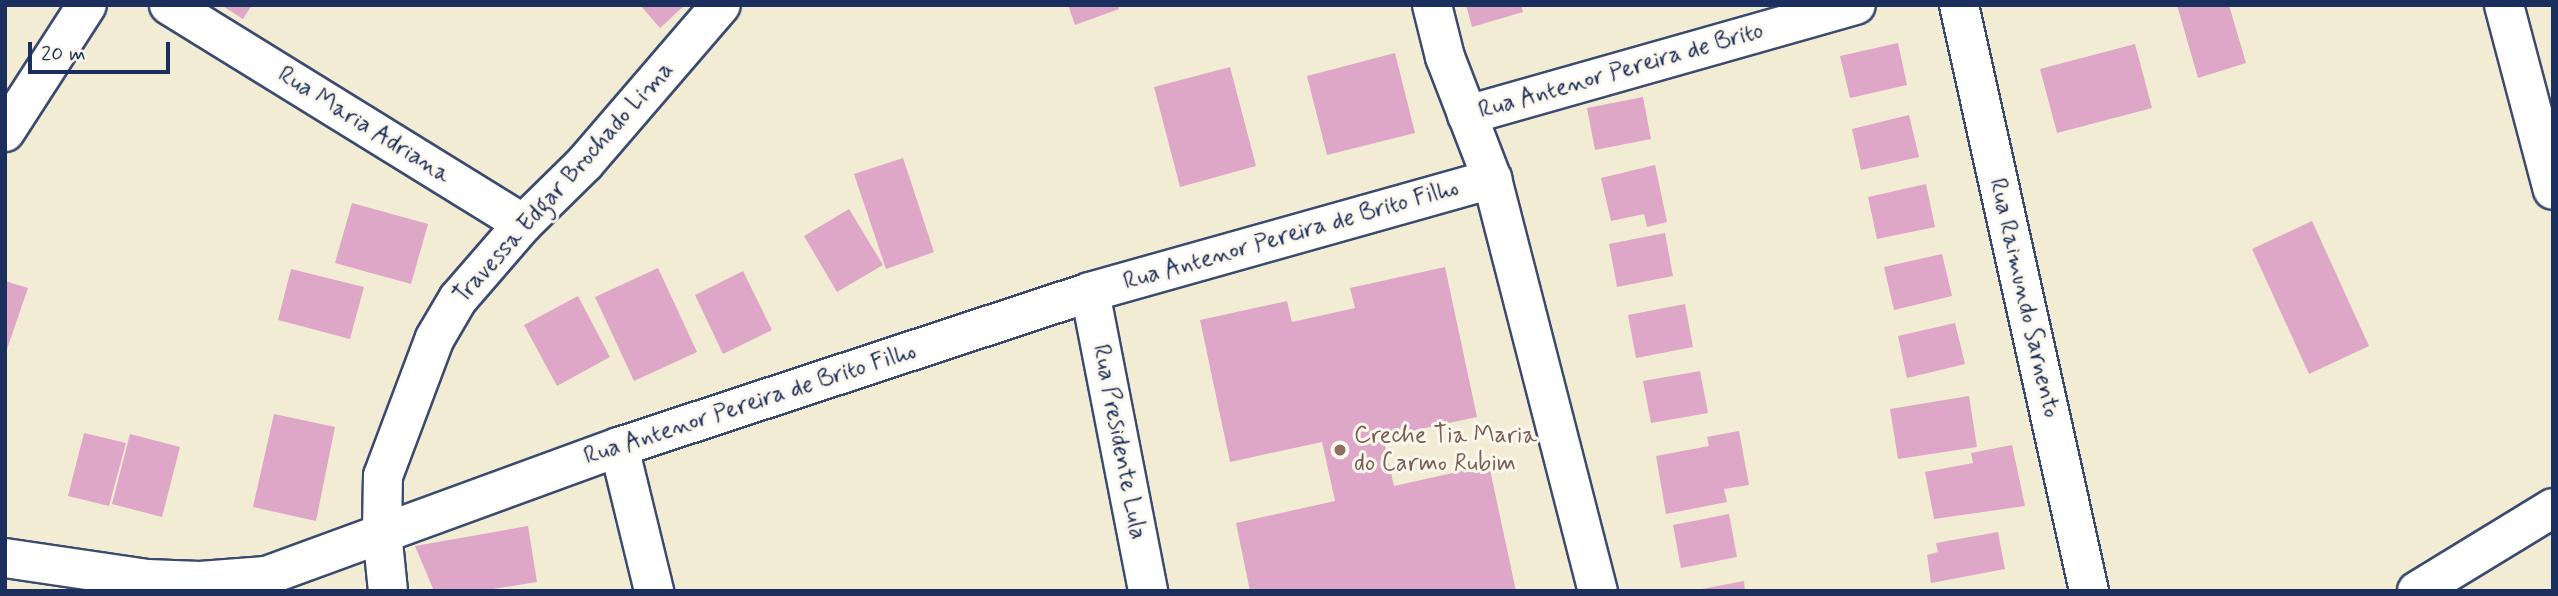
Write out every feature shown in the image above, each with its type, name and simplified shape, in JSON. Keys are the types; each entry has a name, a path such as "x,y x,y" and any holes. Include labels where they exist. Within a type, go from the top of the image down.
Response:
{"street":[{"path":"5,132 87,5"},
{"name":"Rua Maria Adriana","path":"169,5 523,224"},
{"name":"Travessa Edgar Brochado Lima","path":"388,591 382,532 383,476 435,338 458,299 523,224 585,163 721,5"},
{"path":"1432,5 1445,57 1492,178 1598,591"},
{"name":"Rua Antenor Pereira de Brito","path":"1467,115 1856,5"},
{"name":"Rua Raimundo Sarnento","path":"1959,5 2089,591"},
{"path":"2504,5 2553,190"},
{"name":"Rua Antenor Pereira de Brito Filho","path":"5,558 200,581 266,576 619,447 1090,292 1492,178"},
{"name":"Rua Presidente Lula","path":"1090,292 1148,591"},
{"path":"619,447 654,591"},
{"path":"2417,591 2553,508"}],"building":[{"path":"221,5 252,5 243,19"},
{"path":"640,5 685,5 660,28"},
{"path":"1068,5 1118,5 1119,9 1075,25"},
{"path":"1466,5 1521,5 1523,12 1472,27"},
{"path":"2177,5 2229,5 2246,63 2198,78"},
{"path":"1898,43 1907,85 1850,98 1840,56"},
{"path":"2135,44 2152,108 2057,133 2040,69"},
{"path":"1395,53 1415,133 1327,155 1307,76"},
{"path":"1230,67 1256,166 1180,187 1154,87"},
{"path":"1643,97 1651,139 1595,150 1587,108"},
{"path":"1909,115 1919,157 1861,170 1852,129"},
{"path":"903,158 934,252 886,269 854,174"},
{"path":"1655,165 1667,222 1647,227 1644,214 1611,221 1601,178"},
{"path":"1926,184 1935,227 1877,239 1868,197"},
{"path":"352,203 428,224 411,284 335,263"},
{"path":"849,209 883,265 837,292 804,236"},
{"path":"2312,221 2369,346 2309,374 2252,249"},
{"path":"1665,233 1673,276 1617,287 1609,244"},
{"path":"1942,254 1952,296 1894,310 1884,267"},
{"name":"Creche Tia Maria do Carmo Rubim","path":"1445,267 1477,417 1383,437 1394,486 1489,465 1516,591 1250,591 1236,523 1335,501 1322,442 1230,462 1200,320 1287,301 1292,322 1355,308 1350,288"},
{"path":"658,268 697,352 634,381 595,297"},
{"path":"291,269 364,287 350,339 278,320"},
{"path":"743,271 772,330 723,354 695,295"},
{"path":"5,281 28,288 7,349 5,348"},
{"path":"578,296 610,357 557,386 524,325"},
{"path":"1685,304 1693,347 1636,358 1628,315"},
{"path":"1955,323 1965,364 1907,378 1898,336"},
{"path":"1700,371 1708,413 1651,423 1643,381"},
{"path":"1969,396 1977,447 1898,459 1890,409"},
{"path":"274,414 335,427 316,521 253,507"},
{"path":"1739,431 1749,485 1724,489 1727,502 1666,514 1656,456 1709,446 1707,437"},
{"path":"84,433 126,443 109,506 68,496"},
{"path":"130,434 180,447 162,517 112,504"},
{"path":"2012,445 2025,506 1934,519 1925,472 1973,463 1971,453"},
{"path":"1729,514 1737,557 1681,568 1673,525"},
{"path":"528,526 537,582 481,591 434,591 415,546"},
{"path":"1998,532 2005,569 1931,583 1927,555 1938,552 1936,543"},
{"path":"1744,581 1745,591 1702,591 1702,589"}],"place":[{"name":"Creche Tia Maria do Carmo Rubim","path":"1340,450"}]}
